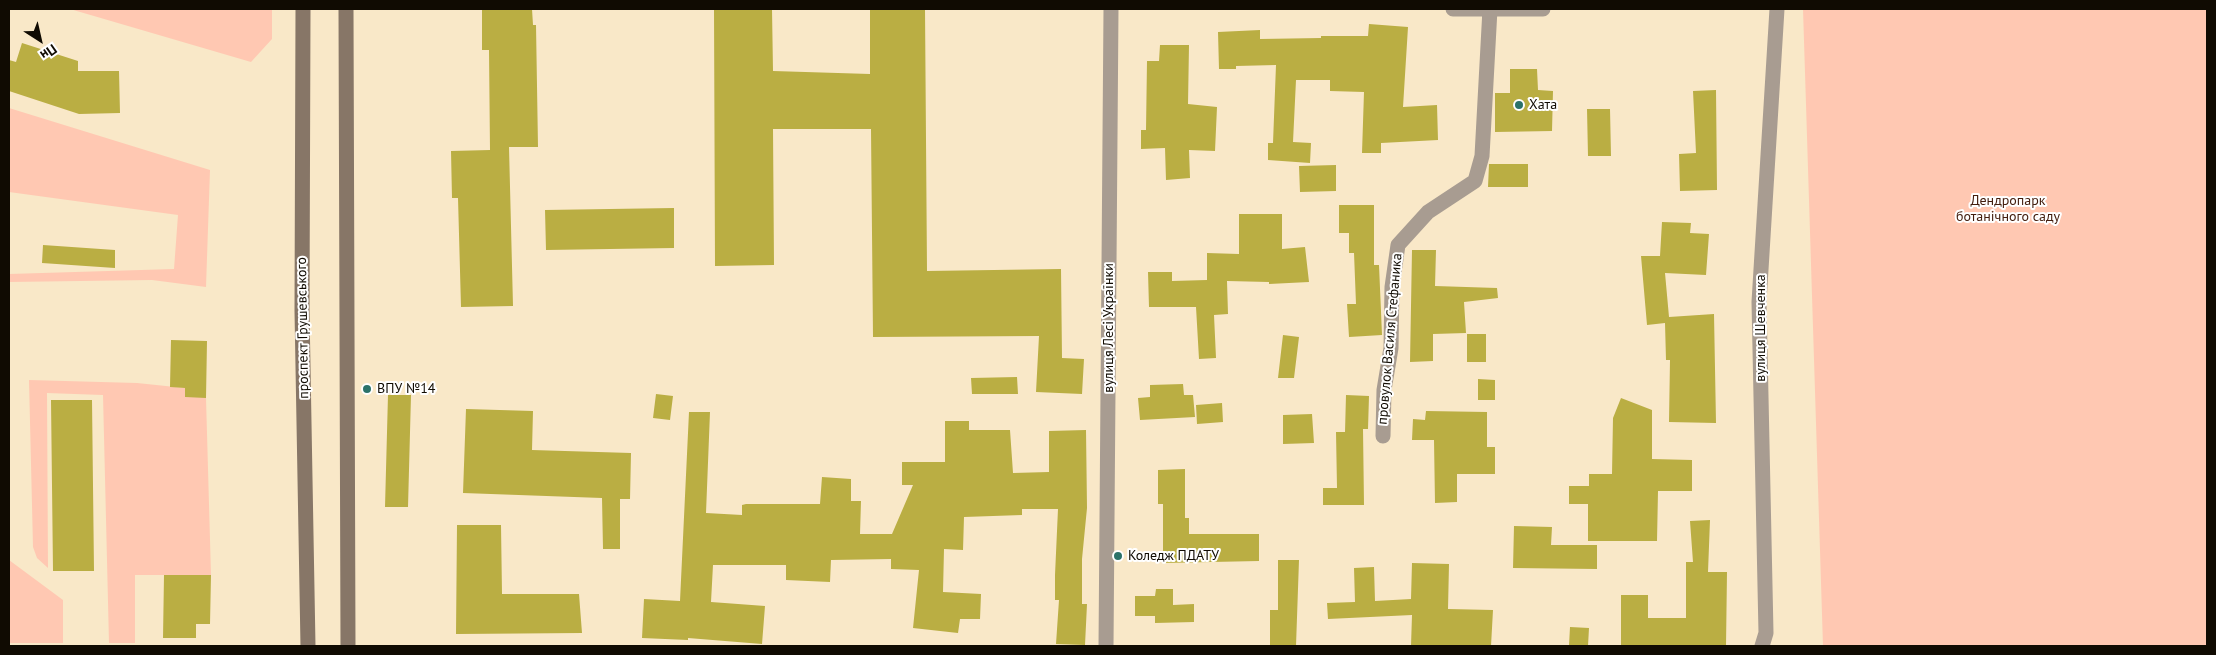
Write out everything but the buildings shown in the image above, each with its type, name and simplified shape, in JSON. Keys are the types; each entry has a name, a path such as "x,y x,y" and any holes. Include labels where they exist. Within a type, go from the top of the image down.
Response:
{"main road":[{"name":"проспект Грушевського","path":"303,9 302,310 308,646"},
{"path":"346,9 348,646"}],"street":[{"name":"вулиця Лесі Українки","path":"1106,646 1111,9"},
{"path":"1453,9 1543,9"},
{"name":"провулок Василя Стефаника","path":"1383,436 1384,390 1391,348 1392,287 1398,245 1428,212 1475,181 1482,156 1490,9"},
{"name":"вулиця Шевченка","path":"1762,646 1766,633 1759,302 1777,9"}],"green space":[{"path":"70,9 272,9 272,39 251,62"},
{"name":"Дендропарк ботанічного саду","path":"1803,9 2207,9 2207,646 1823,646"},
{"path":"9,108 210,170 206,287 152,280 9,282 9,274 174,269 178,215 9,192"},
{"path":"29,380 137,383 185,388 206,398 211,575 135,575 135,643 109,643 103,395 47,393 48,568 37,558 33,547"},
{"path":"9,560 63,600 63,643 9,643"}],"place":[{"name":"Хата","path":"1519,105"},
{"name":"ВПУ №14","path":"367,389"},
{"name":"Коледж ПДАТУ","path":"1118,556"}]}
